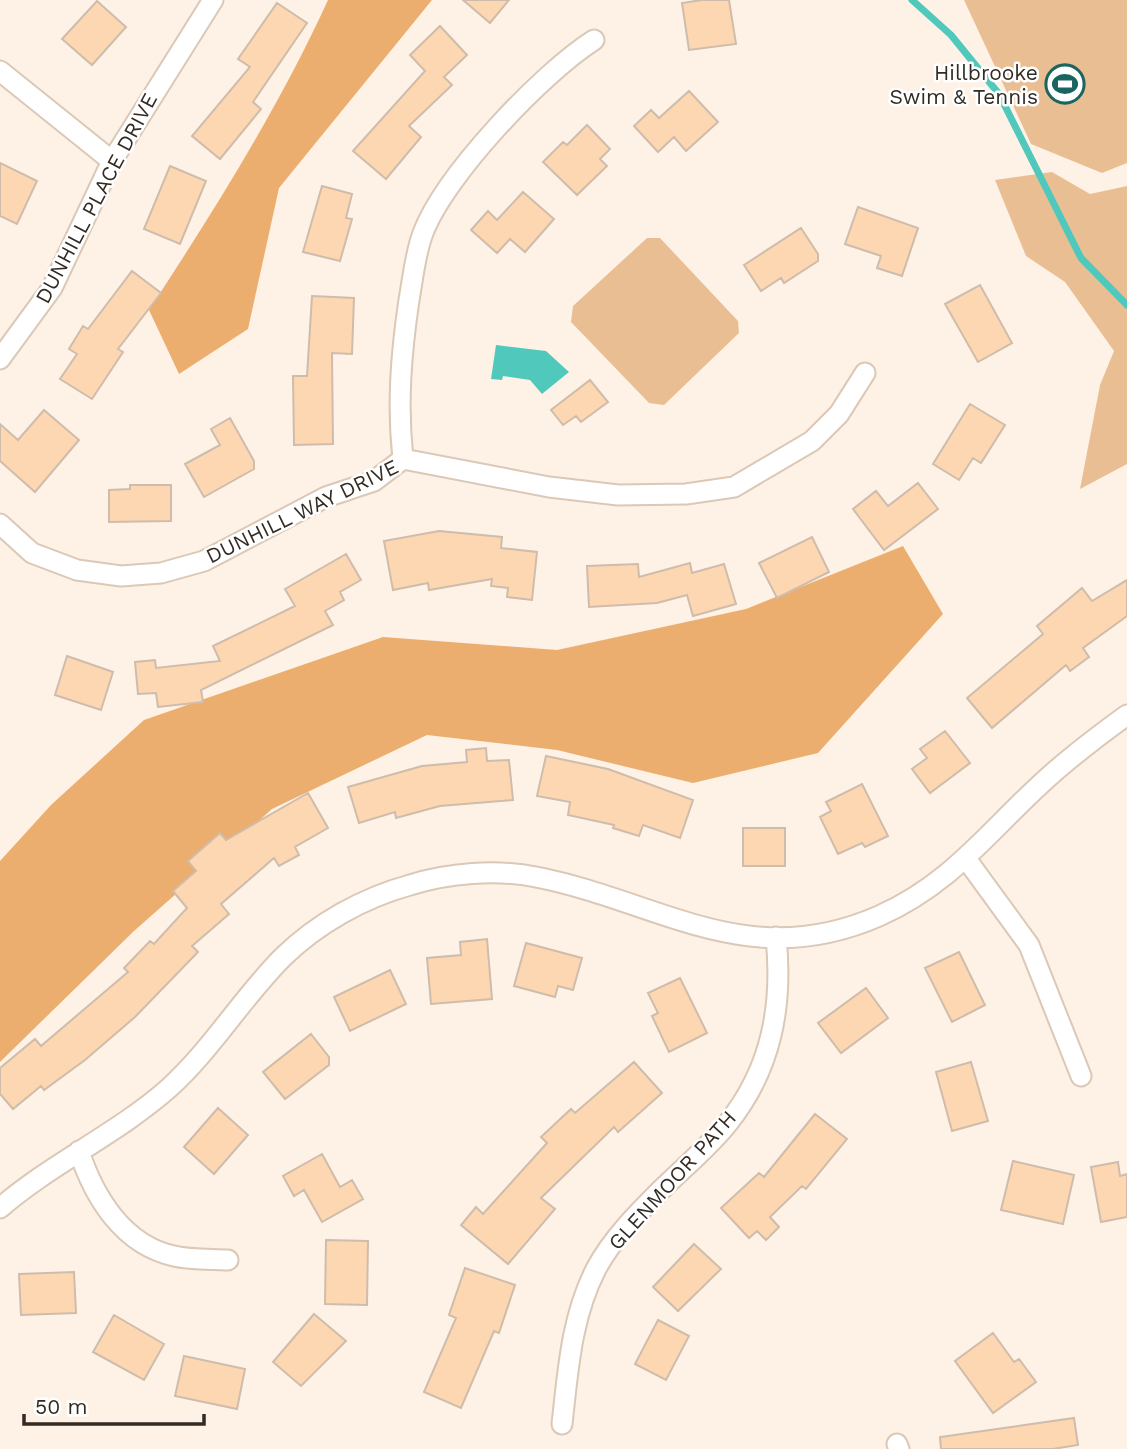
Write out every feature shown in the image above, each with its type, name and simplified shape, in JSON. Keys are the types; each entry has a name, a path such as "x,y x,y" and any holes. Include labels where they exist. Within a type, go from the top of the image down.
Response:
{"street":[{"name":"DUNHILL PLACE DRIVE","path":"0,359 62,270 112,161 213,0"},
{"path":"403,459 398,421 400,359 424,232 458,174 565,59 594,40"},
{"path":"0,71 112,161"},
{"name":"DUNHILL WAY DRIVE","path":"0,524 32,554 77,570 121,576 161,573 204,561 326,497 374,481 403,459 549,487 618,495 687,494 734,487 812,441 839,414 865,373"},
{"path":"0,1208 21,1190 129,1119 167,1089 206,1049 283,958 318,928 358,904 411,884 471,874 533,876 592,891 703,929 737,936 776,937 825,932 876,917 920,895 967,860 1041,784 1082,748 1127,715"},
{"path":"967,860 1028,945 1081,1076"},
{"name":"GLENMOOR PATH","path":"562,1424 573,1331 597,1267 629,1222 728,1123 761,1070 772,1038 779,1003 776,937"},
{"path":"79,1151 99,1199 134,1237 174,1256 228,1260"}],"shaded area":[{"path":"328,0 432,0 279,188 248,329 179,374 149,310 244,158 288,80"},
{"name":"Hillbrooke Swim & Tennis","path":"964,0 1127,0 1127,163 1102,173 1031,144"},
{"path":"1052,172 1090,194 1127,186 1127,464 1080,489 1100,385 1114,351 1065,282 1026,256 995,180"},
{"path":"647,238 660,238 738,321 739,333 664,405 649,403 571,322 573,306"},
{"path":"903,546 943,614 818,753 693,783 557,750 427,735 272,809 134,931 0,1062 0,861 51,805 144,720 383,637 557,650 746,609"}],"water":[{"path":"496,345 546,351 569,372 542,394 530,380 503,376 502,380 491,379"}],"building":[{"path":"463,0 509,0 490,23"},
{"path":"729,0 736,44 689,50 682,3"},
{"path":"97,1 126,27 92,65 62,39"},
{"path":"277,3 307,23 253,102 261,109 220,159 192,136 250,67 238,59"},
{"path":"440,26 467,55 444,77 452,85 409,126 421,137 386,179 353,151 425,71 410,55"},
{"path":"689,91 718,122 686,151 674,137 658,152 634,126 651,110 659,118"},
{"path":"587,125 610,149 600,159 607,166 577,195 543,162 563,142 567,145"},
{"path":"0,163 37,181 17,224 0,216"},
{"path":"170,166 206,181 180,244 144,229"},
{"path":"322,186 352,194 346,218 352,219 340,261 303,252"},
{"path":"523,192 554,219 525,252 510,239 497,253 471,230 488,211 497,220"},
{"path":"858,207 918,228 902,276 877,268 881,256 845,244"},
{"path":"801,228 818,254 818,261 784,283 781,278 761,291 744,265"},
{"path":"132,271 161,293 118,349 123,352 92,399 60,379 77,354 69,349 83,326 88,329"},
{"path":"980,285 1012,343 978,362 945,304"},
{"path":"312,296 354,298 352,354 332,353 333,444 294,445 293,376 307,376"},
{"path":"590,380 608,402 581,422 576,416 563,425 551,410"},
{"path":"970,404 1005,425 981,463 973,458 959,480 933,464"},
{"path":"44,410 79,440 35,492 0,461 0,424 18,440"},
{"path":"230,418 254,461 254,469 204,497 185,464 220,445 211,429"},
{"path":"918,483 938,509 884,550 853,509 876,491 888,506"},
{"path":"130,485 171,485 171,521 109,522 109,490 130,489"},
{"path":"439,531 502,537 501,548 537,552 532,600 507,597 508,588 491,586 492,579 429,590 428,583 393,590 384,541"},
{"path":"812,537 829,572 777,598 759,563"},
{"path":"346,554 361,580 340,592 344,600 325,611 333,625 201,690 203,702 158,707 156,693 138,694 135,662 155,660 156,668 220,661 213,646 295,606 285,589"},
{"path":"690,563 692,573 724,564 736,604 693,616 687,595 657,603 589,607 587,566 638,564 639,577"},
{"path":"1127,580 1127,616 1083,648 1089,657 1070,671 1066,665 992,728 967,698 1043,634 1037,626 1082,588 1092,601"},
{"path":"67,656 113,672 101,710 55,695"},
{"path":"945,731 970,763 930,793 912,769 927,758 920,749"},
{"path":"486,748 487,761 509,760 513,800 440,806 396,818 395,812 359,823 348,787 422,766 467,762 466,750"},
{"path":"546,756 608,769 693,800 680,838 643,825 639,836 613,828 614,825 568,815 570,802 537,796"},
{"path":"862,784 888,836 865,847 862,843 838,854 820,817 831,811 826,802"},
{"path":"308,793 328,828 295,847 299,855 279,866 274,858 221,904 229,914 192,946 198,952 135,1017 85,1060 44,1090 41,1086 13,1109 0,1094 0,1068 35,1039 41,1046 128,972 124,968 150,941 154,944 187,908 173,891 196,871 188,861 220,833 226,840"},
{"path":"743,828 785,828 785,866 743,866"},
{"path":"487,939 492,999 431,1004 427,958 461,955 460,942"},
{"path":"526,943 582,958 573,990 558,986 555,997 514,986"},
{"path":"959,952 985,1005 952,1022 925,968"},
{"path":"390,970 406,1004 350,1031 334,997"},
{"path":"680,978 707,1033 669,1052 652,1016 658,1013 648,993"},
{"path":"866,988 888,1018 841,1053 818,1023"},
{"path":"311,1034 329,1057 329,1065 285,1099 263,1072"},
{"path":"634,1062 662,1093 618,1132 614,1127 541,1198 555,1209 508,1264 461,1225 476,1207 483,1214 547,1143 541,1137 571,1109 575,1113"},
{"path":"971,1062 988,1121 952,1131 936,1072"},
{"path":"218,1108 248,1135 214,1174 184,1147"},
{"path":"815,1114 847,1139 806,1189 802,1186 770,1217 779,1227 766,1240 757,1231 749,1238 721,1208 759,1173 764,1177"},
{"path":"322,1154 340,1187 352,1180 363,1199 322,1222 304,1190 294,1196 283,1176"},
{"path":"1013,1161 1074,1175 1063,1224 1001,1210"},
{"path":"1118,1162 1120,1176 1127,1174 1127,1217 1101,1222 1091,1167"},
{"path":"326,1240 368,1241 367,1305 325,1304"},
{"path":"694,1244 721,1269 678,1311 653,1287"},
{"path":"465,1268 515,1285 499,1333 494,1331 461,1408 424,1392 456,1318 449,1315"},
{"path":"74,1272 76,1313 21,1315 19,1274"},
{"path":"314,1314 346,1341 301,1386 273,1362"},
{"path":"114,1315 164,1344 144,1380 93,1352"},
{"path":"658,1320 689,1336 666,1380 635,1364"},
{"path":"993,1333 1014,1362 1019,1359 1036,1382 993,1413 955,1361"},
{"path":"184,1356 245,1369 237,1409 175,1396"},
{"path":"1074,1418 1078,1445 1053,1449 941,1449 940,1437"}],"waterway":[{"path":"912,0 951,35 999,94 1081,258 1127,305"}],"place":[{"name":"Hillbrooke Swim & Tennis","path":"1065,84"}]}
